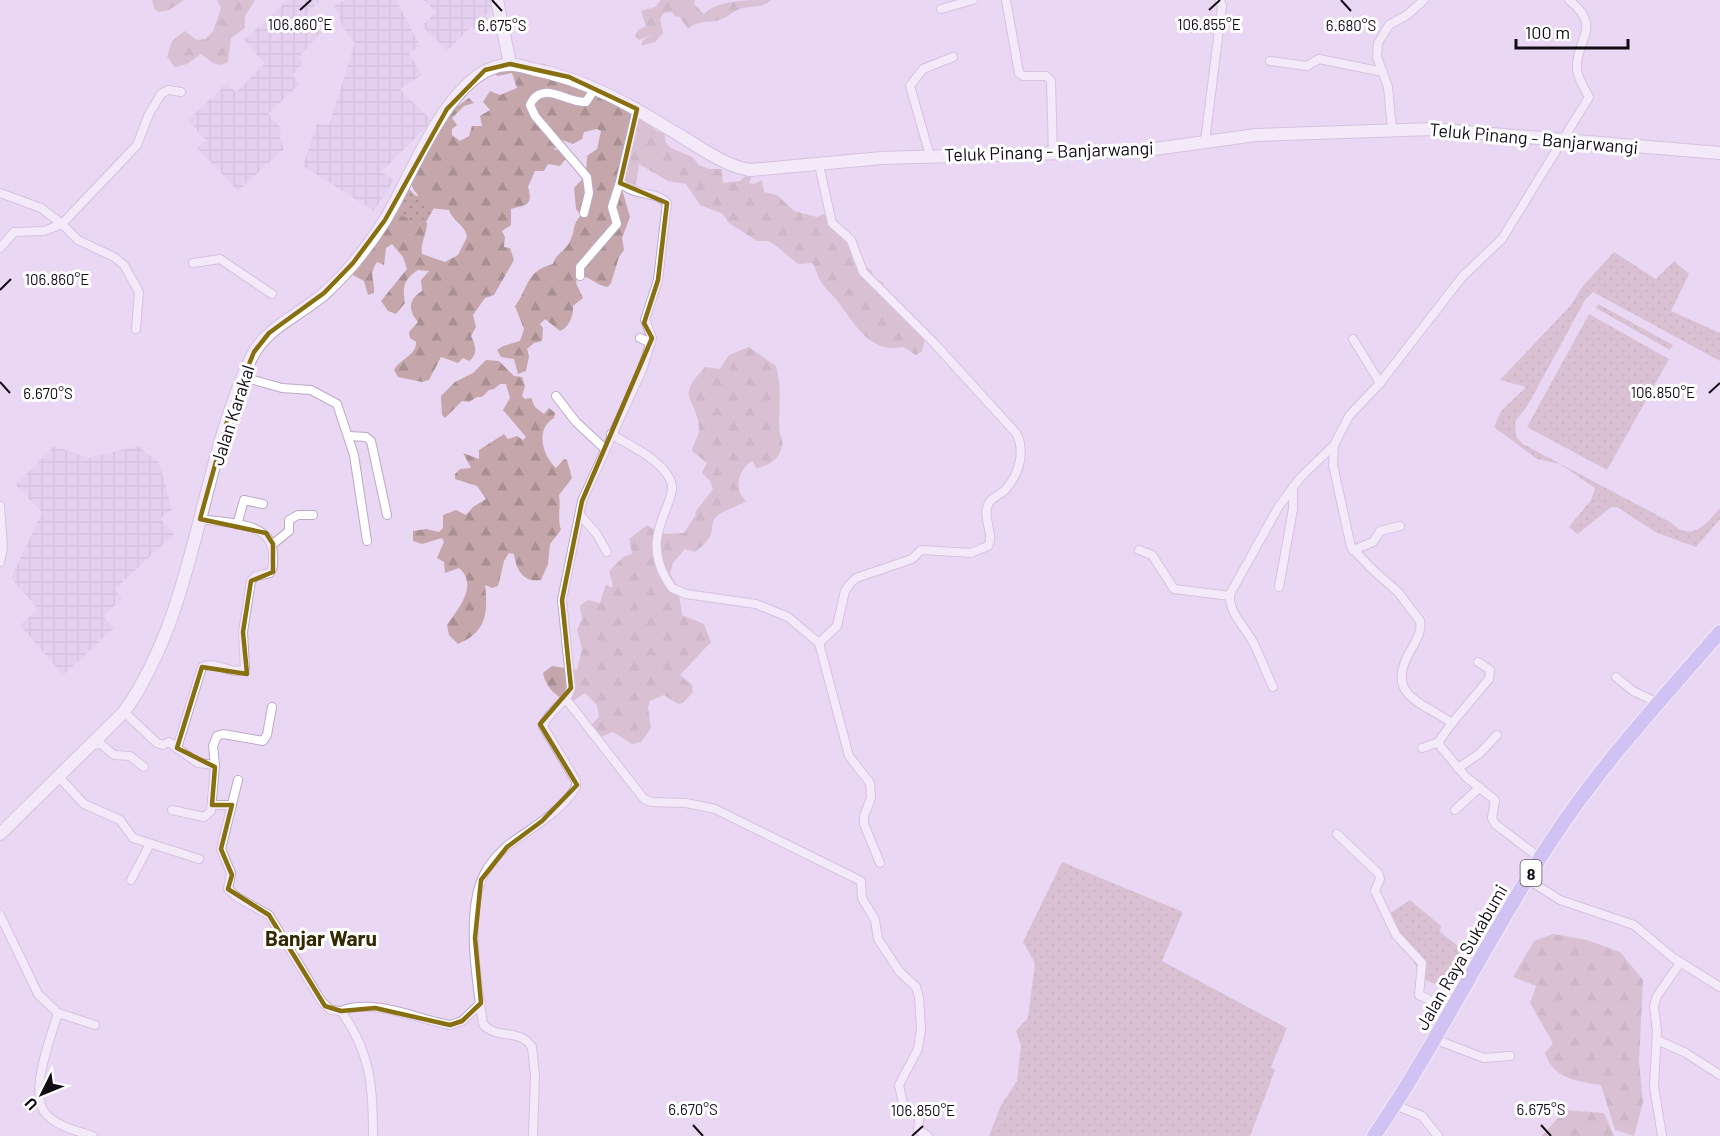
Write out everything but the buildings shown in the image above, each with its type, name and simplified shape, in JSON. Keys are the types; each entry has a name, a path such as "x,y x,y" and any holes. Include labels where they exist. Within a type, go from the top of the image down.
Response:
{"highway":[{"name":"Jalan Raya Sukabumi","path":"1374,1136 1395,1105 1540,858 1602,768 1720,632"}],"main road":[{"path":"497,0 510,64"},
{"name":"Teluk Pinang - Banjarwangi","path":"510,64 569,77 595,88 737,167 759,171 930,156 1053,155 1140,151 1256,135 1392,129 1433,129 1720,153"},
{"name":"Jalan Karakal","path":"0,834 124,712 136,694 163,637 200,519 230,411 252,357 269,333 324,293 353,263 385,220 430,138 459,93 485,70 510,64"}],"street":[{"path":"941,9 973,0"},
{"path":"1006,0 1019,73 1023,76 1046,76 1051,81 1053,155"},
{"path":"1205,141 1222,6 1220,0"},
{"path":"1392,129 1388,87 1376,51 1380,36 1389,25 1407,15 1424,0"},
{"path":"1273,687 1254,645 1235,614 1230,596 1242,569 1293,487 1334,446 1349,416 1380,384 1462,278 1498,244 1564,141 1588,97 1577,68 1587,28 1586,18 1581,9 1569,0"},
{"path":"930,156 910,86 923,69 953,57"},
{"path":"1270,61 1307,66 1319,59 1383,72"},
{"path":"584,213 589,193 587,177 535,116 530,105 534,98 543,92 586,102 595,88"},
{"path":"0,248 14,232 44,231 62,224 137,145 158,97 166,90 181,92"},
{"path":"580,276 580,267 584,261 617,224 612,207 637,110"},
{"path":"819,165 832,223 851,240 863,272 935,344 1016,433 1021,449 1014,477 1006,489 987,505 986,514 991,540 988,546 971,553 921,550 912,559 856,578 845,591 837,626 819,644"},
{"path":"533,1136 535,1076 532,1047 516,1035 488,1030 483,1024 475,938 476,905 481,880 507,847 542,821 576,787 576,781 543,726 545,719 566,699 572,680 562,600 582,501 604,448 642,370 651,344 652,335 645,320 658,280 667,202 662,198 631,191 620,182"},
{"path":"0,193 41,208 78,240 114,257 124,265 139,292 136,329"},
{"path":"193,263 220,259 272,294"},
{"path":"640,338 651,344"},
{"path":"1353,339 1380,384"},
{"path":"243,377 282,388 311,390 329,397 341,409 349,436 367,541"},
{"path":"556,396 576,422 604,448"},
{"path":"611,434 653,461 671,481 671,492 658,528 655,544 659,563 672,588 696,596 756,604 788,616 819,644 849,756 870,783 871,798 864,816 864,824 880,863"},
{"path":"349,436 366,437 370,441 387,515"},
{"path":"1334,446 1333,465 1349,542 1353,550 1398,592 1420,621 1418,638 1401,666 1406,691 1422,707 1452,723"},
{"path":"1279,587 1293,509 1293,487"},
{"path":"237,525 244,501 263,504"},
{"path":"0,506 3,548 0,562"},
{"path":"273,544 289,531 289,520 292,517 313,514"},
{"path":"580,515 596,533 607,552"},
{"path":"177,748 202,667 209,665 238,671 245,669 243,632 251,580 272,571 273,544 266,533 237,525 200,519"},
{"path":"1353,550 1373,542 1380,531 1400,526"},
{"path":"1139,550 1152,555 1174,589 1230,596"},
{"path":"1422,748 1439,742 1452,723 1490,679 1490,670 1478,662"},
{"path":"1616,677 1633,691 1658,703"},
{"path":"566,699 647,801 699,805 715,809 861,881 862,898 875,920 878,939 895,965 917,991 921,1017 917,1054 901,1080 899,1091 904,1108 920,1114 918,1130 928,1136"},
{"path":"172,810 204,817 210,813 215,765 213,746 217,736 223,734 263,741 267,735 272,707"},
{"path":"124,712 158,744 169,742 198,763 215,765"},
{"path":"1458,768 1479,754 1497,735"},
{"path":"1439,742 1458,768 1495,801 1492,816 1495,824 1540,858"},
{"path":"91,744 101,744 114,755 130,756 144,767"},
{"path":"58,776 84,804 105,815 118,818 131,837 199,860"},
{"path":"238,780 221,849 231,873 229,891 268,915 322,1002 332,1010 366,1007 450,1025 462,1021 481,1003"},
{"path":"1455,810 1480,787"},
{"path":"212,805 232,805"},
{"path":"1337,834 1378,873 1380,879 1376,891 1396,935 1422,963 1419,995 1428,999 1446,1018"},
{"path":"131,880 150,844"},
{"path":"1527,879 1560,900 1635,925 1680,963 1720,987"},
{"path":"0,915 34,987 58,1013 95,1025"},
{"path":"1662,1136 1654,1086 1657,1040 1654,1002 1680,963"},
{"path":"341,1011 362,1045 369,1064 373,1136"},
{"path":"58,1013 40,1080 39,1102 53,1119 93,1136"},
{"path":"1434,1039 1484,1058 1510,1056"},
{"path":"1657,1040 1686,1053 1720,1075"},
{"path":"1395,1105 1422,1116 1438,1136"}],"highlighted area":[{"path":"510,64 569,77 637,109 620,183 667,203 658,280 644,323 652,338 582,501 562,600 571,688 540,724 577,785 542,821 507,847 481,880 475,938 481,1003 462,1021 450,1025 375,1008 341,1011 325,1006 269,915 228,889 232,875 221,849 232,805 212,805 215,767 177,748 202,667 247,674 243,632 251,581 273,572 273,544 266,533 200,519 230,411 254,352 269,333 324,293 353,263 385,220 447,109 485,70"}],"shaded area":[{"path":"288,0 321,0 306,14 321,32 299,57 303,63 292,75 300,84 268,114 281,128 280,139 284,149 238,191 197,148 206,140 188,120 227,83 236,92 265,64 244,40"},
{"path":"345,0 396,0 420,46 409,53 422,75 400,89 432,121 381,172 394,180 374,211 303,166 317,124 329,125 355,43 346,33 334,6"},
{"path":"424,0 495,0 498,4 485,16 491,22 480,33 472,26 447,51 422,26 436,12"},
{"path":"54,446 89,458 138,446 159,462 172,509 160,519 174,534 115,589 122,599 103,616 114,628 63,675 20,625 38,609 11,578 42,512 16,485"}],"green space":[{"path":"152,0 184,0 169,10 158,12"},
{"path":"217,0 255,0 245,16 245,28 231,38 228,62 220,65 201,54 187,64 175,67 167,57 172,41 185,31 197,40 206,39 213,31 221,8"},
{"path":"661,0 695,0 694,4 704,14 725,3 771,0 760,6 737,10 719,20 695,24 688,29 680,17 675,16 672,12 664,13 660,18 663,33 655,42 641,46 643,40 653,34 639,40 635,36 638,30 646,26 641,11 655,7"},
{"path":"542,63 634,103 640,102 637,110 652,127 664,133 666,143 671,148 692,157 699,165 709,169 722,169 723,183 740,181 748,174 752,175 749,183 754,184 762,180 764,192 777,195 794,211 817,217 824,214 845,230 861,265 871,270 874,277 883,283 887,294 926,335 922,351 916,355 903,347 891,348 872,342 857,328 824,286 812,263 798,264 768,241 757,241 729,223 723,214 700,205 686,184 668,181 639,164 636,185 625,182 621,186 630,217 622,238 624,250 619,257 611,283 608,287 586,277 578,276 576,283 583,298 573,306 572,317 568,324 560,331 545,319 540,324 543,328 542,341 534,343 527,349 529,356 526,371 518,374 514,359 501,357 497,350 520,341 524,329 515,306 532,276 544,267 553,264 572,237 581,215 576,209 574,188 586,175 587,156 597,149 601,131 597,129 584,132 582,139 573,144 562,140 554,149 550,148 563,152 567,157 560,166 548,164 544,171 535,171 528,187 529,202 524,206 511,209 511,225 502,231 505,237 504,247 510,248 514,260 494,295 485,298 473,315 476,327 471,336 474,343 474,356 469,361 463,358 458,363 441,357 429,380 422,382 398,377 394,370 416,346 409,332 418,322 412,313 411,305 417,294 422,291 421,280 429,271 418,270 407,280 404,288 405,303 396,314 388,311 381,301 407,269 403,257 392,244 386,248 384,265 377,262 373,270 374,293 368,295 364,281 353,275 355,269 360,267 368,251 389,226 404,201 402,216 410,219 410,222 416,225 423,219 427,223 422,254 445,262 458,255 467,237 464,229 449,210 429,208 411,184 452,110 469,98 474,103 464,106 452,118 457,125 452,129 452,135 460,141 469,136 472,126 482,126 480,116 490,110 483,102 490,91 500,95 517,88 512,73 497,76 495,73 505,64 534,70"},
{"path":"407,187 416,196 424,194 435,206 425,224 372,247"},
{"path":"1614,252 1656,279 1674,261 1689,274 1671,311 1720,333 1720,361 1593,292 1585,300 1528,405 1515,422 1516,437 1523,444 1685,531 1698,529 1720,508 1720,519 1696,547 1657,533 1617,507 1611,507 1578,534 1569,527 1591,500 1595,488 1560,464 1537,459 1494,427 1501,411 1526,387 1500,380 1571,305 1582,287"},
{"path":"1598,304 1673,345 1670,350 1596,308"},
{"path":"1589,314 1669,359 1607,470 1527,427"},
{"path":"749,347 776,366 780,389 779,427 782,447 777,457 768,465 756,468 753,461 750,462 742,471 739,482 740,492 746,501 717,516 713,522 710,537 704,544 695,552 685,549 673,563 670,574 678,588 682,615 704,624 711,642 680,675 692,685 693,692 683,703 678,704 664,695 650,701 648,708 651,728 641,742 632,744 613,732 596,739 588,728 599,717 597,705 585,693 573,701 558,696 547,684 543,673 552,666 577,670 582,649 577,630 582,619 580,606 588,600 600,603 606,584 611,588 613,586 609,571 623,557 632,554 629,539 647,525 660,534 684,533 696,514 695,512 713,489 710,481 702,473 707,463 692,451 699,428 689,392 705,367 720,369 729,355"},
{"path":"486,360 499,361 514,376 522,377 525,386 522,396 525,399 531,398 535,407 544,414 549,408 555,413 554,418 544,429 544,449 556,468 564,459 567,460 572,478 559,495 561,530 550,544 548,564 541,580 525,577 519,570 514,554 509,553 504,561 498,586 492,588 485,585 484,620 475,634 458,644 449,635 447,625 465,597 467,582 465,575 459,568 445,573 444,562 437,558 444,542 442,538 422,544 413,541 413,531 426,529 439,532 443,528 443,515 456,510 466,515 473,507 486,499 477,486 455,479 455,474 460,469 471,468 463,453 479,459 479,450 504,434 508,439 517,436 523,440 526,437 503,410 510,398 506,384 500,384 482,397 469,402 462,401 445,418 442,415 441,396 455,382 473,373"},
{"path":"1062,862 1183,912 1162,961 1287,1028 1271,1067 1275,1070 1250,1136 989,1136 1001,1105 1017,1081 1021,1046 1016,1031 1028,1018 1035,963 1023,942"},
{"path":"1410,900 1441,926 1440,932 1467,953 1449,982 1441,987 1422,978 1413,960 1388,929 1386,916"},
{"path":"1553,934 1587,940 1620,952 1643,980 1639,1061 1643,1102 1634,1136 1615,1130 1601,1085 1567,1077 1549,1062 1545,1053 1553,1043 1530,1003 1536,986 1513,977 1534,941"},
{"path":"1565,1110 1604,1113 1614,1136 1542,1136"}],"district":[{"name":"Banjar Waru","path":"321,937"}]}
